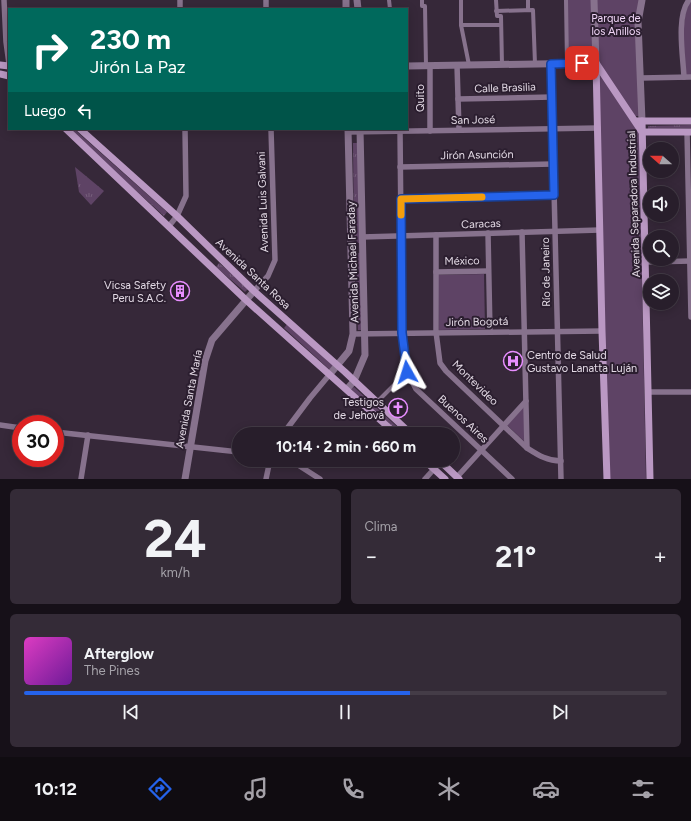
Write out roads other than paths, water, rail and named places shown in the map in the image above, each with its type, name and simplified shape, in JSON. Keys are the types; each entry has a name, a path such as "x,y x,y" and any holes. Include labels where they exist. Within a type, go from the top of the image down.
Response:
{"main road":[{"path":"596,63 638,121 643,132 689,132"},
{"path":"596,63 607,479"},
{"path":"638,121 691,121"},
{"name":"Avenida Santa Rosa","path":"67,130 246,300 388,427"},
{"name":"Avenida Santa Rosa","path":"81,130 177,216 254,291 338,365 404,427"},
{"name":"Avenida Separadora Industrial","path":"643,132 646,230"},
{"name":"Avenida Separadora Industrial","path":"647,266 650,479"},
{"path":"446,467 458,478"},
{"path":"434,469 444,479"}],"street":[{"path":"4,0 8,58"},
{"path":"422,0 422,6 425,6 428,66"},
{"path":"461,0 461,25 469,65"},
{"path":"496,0 496,16 501,16 502,25 502,65"},
{"path":"528,0 528,10"},
{"path":"566,0 567,64"},
{"path":"408,66 596,63 594,0"},
{"name":"Avenida Separadora Industrial","path":"638,121 641,78 638,22 642,0"},
{"path":"679,0 688,2 682,18 684,77"},
{"path":"496,11 533,10 535,64"},
{"path":"461,25 502,25"},
{"name":"Río de Janeiro","path":"551,64 562,479"},
{"path":"457,65 459,130"},
{"name":"Quito","path":"428,66 430,131"},
{"path":"641,78 691,77"},
{"name":"Calle Brasilia","path":"458,99 552,97"},
{"name":"San José","path":"348,131 598,128"},
{"path":"169,226 177,216 186,196 185,130"},
{"name":"Avenida Luis Galvani","path":"254,291 268,276 275,260 271,130"},
{"name":"Avenida Michael Faraday","path":"346,389 354,380 365,355 366,334 360,130"},
{"name":"Buenos Aires","path":"400,130 402,333 407,372 416,389 512,479"},
{"name":"Avenida Michael Faraday","path":"330,374 349,351 353,334 348,131"},
{"path":"689,132 691,317"},
{"name":"Jirón Asunción","path":"400,167 554,164"},
{"path":"401,199 554,195"},
{"name":"Caracas","path":"362,236 600,230"},
{"path":"522,232 527,448"},
{"path":"488,233 490,332"},
{"name":"Montevideo","path":"436,235 436,332 440,363 446,371 504,424 527,448 541,457 553,461 561,461"},
{"path":"351,249 363,248"},
{"path":"679,261 690,261"},
{"name":"México","path":"436,272 488,271"},
{"name":"Avenida Santa María","path":"185,479 205,361 212,340 254,291"},
{"name":"Jirón Bogotá","path":"353,334 602,331"},
{"path":"377,402 407,372"},
{"path":"288,427 330,374"},
{"path":"649,392 691,392"},
{"path":"458,478 481,450 526,401"},
{"path":"0,425 12,427"},
{"path":"64,433 232,451"},
{"path":"81,479 88,435"},
{"path":"266,479 269,467"},
{"path":"300,467 320,479"},
{"path":"425,479 434,469"}],"place":[{"name":"Vicsa Safety Peru S.A.C.","path":"180,291"},
{"name":"Centro de Salud Gustavo Lanatta Luján","path":"513,361"},
{"name":"Testigos de Jehová","path":"398,408"}],"park label":[{"name":"Parque de los Anillos","path":"616,24"}]}
